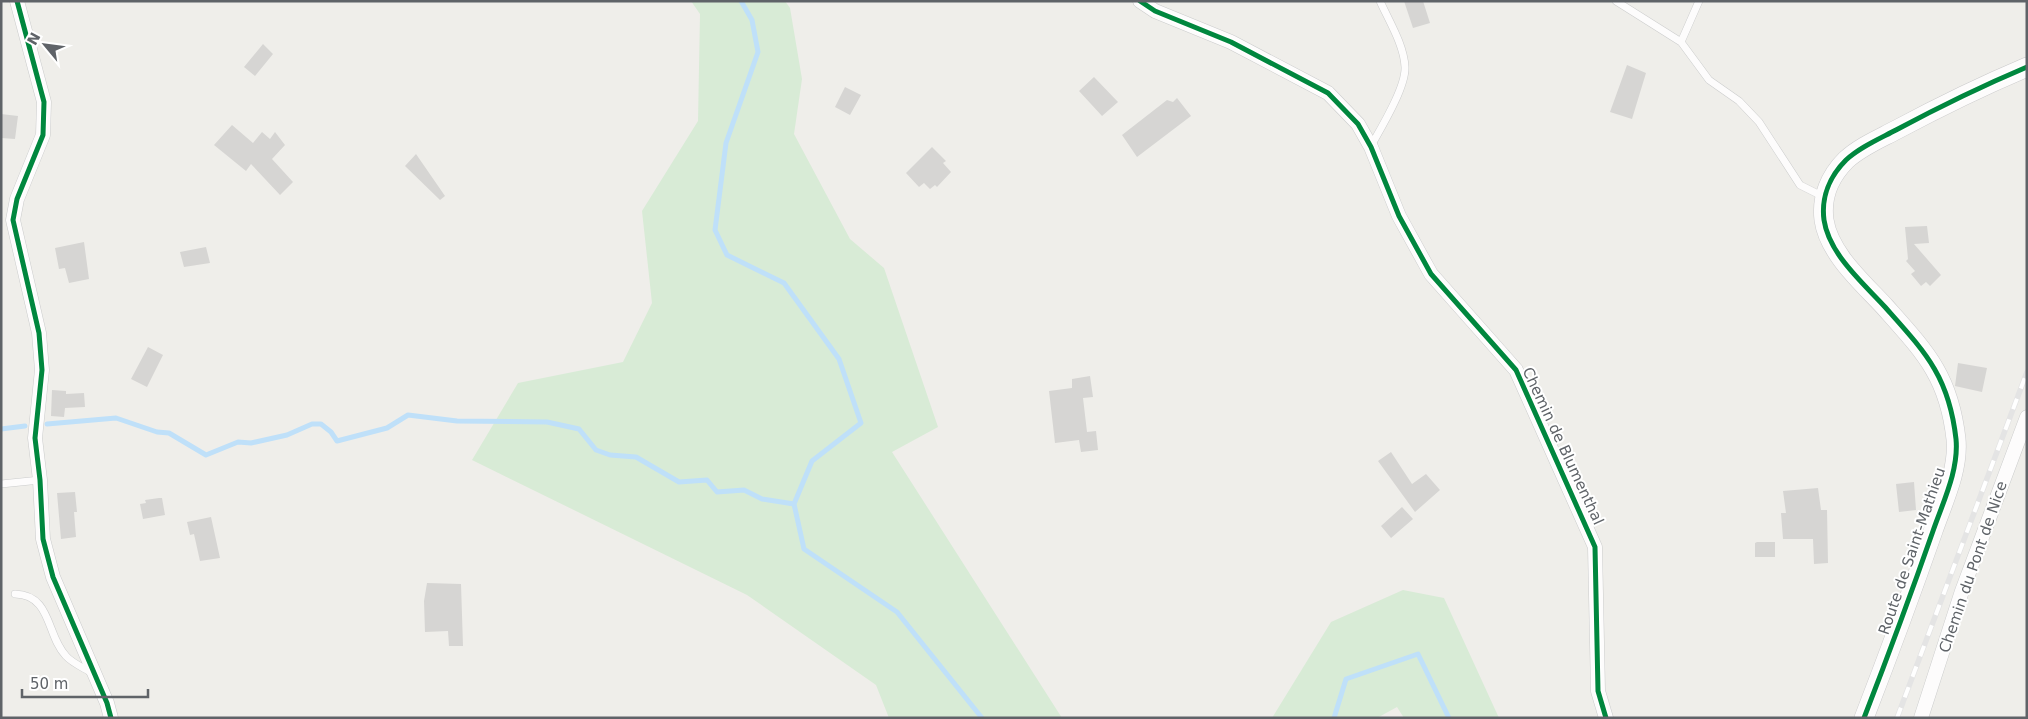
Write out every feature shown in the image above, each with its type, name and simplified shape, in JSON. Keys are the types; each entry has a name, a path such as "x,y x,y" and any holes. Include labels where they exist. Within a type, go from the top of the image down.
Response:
{"street":[{"path":"17,1 44,102 43,135 17,199 13,220 39,333 42,370 35,438 40,480 43,539 53,577 95,674 111,718"},
{"name":"Chemin de Blumenthal","path":"1140,1 1155,11 1231,42 1328,93 1358,124 1371,147 1399,216 1431,274 1516,370 1595,547 1598,691 1606,718"},
{"name":"Route de Saint-Mathieu","path":"1864,718 1910,598 1955,467 1956,441 1951,408 1944,385 1931,360 1848,267 1833,244 1824,222 1824,197 1835,173 1847,159 1866,146 1952,99 2027,67"},
{"name":"Chemin du Pont de Nice","path":"1921,718 1962,592 2027,417"}],"lane":[{"path":"1371,147 1397,96 1405,68 1399,44 1380,1"},
{"path":"1616,1 1681,42 1709,80 1739,101 1759,122 1800,185 1824,197"},
{"path":"1681,42 1699,1"},
{"path":"1,484 40,480"},
{"path":"15,594 27,594 39,604 66,656 95,674"}],"green space":[{"path":"691,1 785,1 790,8 802,79 794,134 850,239 884,268 938,427 892,452 1062,718 889,718 876,685 747,595 472,460 518,383 623,362 652,303 642,211 698,121 700,14"},
{"path":"1403,590 1444,598 1499,718 1404,718 1397,707 1377,718 1272,718 1331,622"}],"building":[{"path":"1404,1 1423,1 1430,23 1413,28"},
{"path":"263,44 273,54 255,76 244,67"},
{"path":"1627,65 1646,73 1632,119 1610,112"},
{"path":"1094,77 1118,102 1102,116 1079,91"},
{"path":"845,87 861,95 850,115 835,107"},
{"path":"1177,98 1191,116 1137,157 1122,135 1167,100 1173,102"},
{"path":"1,114 18,116 15,139 1,138"},
{"path":"232,125 253,143 262,132 270,139 275,132 285,145 272,159 293,182 280,195 251,164 246,171 214,145"},
{"path":"932,147 946,161 943,163 951,172 937,187 935,185 930,189 924,183 919,187 906,173"},
{"path":"416,154 445,196 440,200 405,166"},
{"path":"1927,226 1929,243 1914,244 1941,275 1930,286 1926,282 1921,286 1911,274 1915,271 1906,261 1908,259 1905,227"},
{"path":"84,242 89,279 69,283 65,268 59,269 55,248"},
{"path":"206,247 210,263 184,267 180,252"},
{"path":"148,347 163,355 147,387 131,379"},
{"path":"1958,363 1987,368 1982,392 1955,386"},
{"path":"1090,376 1093,397 1083,398 1087,432 1096,431 1098,450 1081,452 1079,440 1055,443 1049,391 1072,388 1072,379"},
{"path":"52,390 66,391 66,394 84,393 85,407 65,408 64,417 51,416"},
{"path":"1391,452 1412,484 1426,474 1440,490 1415,512 1378,461"},
{"path":"1914,482 1916,510 1899,512 1896,484"},
{"path":"1818,488 1821,510 1827,510 1828,563 1814,564 1813,539 1783,539 1781,513 1786,513 1783,491"},
{"path":"75,492 77,512 74,512 76,537 61,539 57,493"},
{"path":"162,498 165,515 143,519 140,504 146,503 145,500"},
{"path":"1402,507 1413,519 1391,538 1381,526"},
{"path":"211,517 220,558 200,561 194,534 190,535 187,522"},
{"path":"1775,542 1775,557 1755,557 1755,543"},
{"path":"427,583 461,584 463,646 449,646 448,631 425,632 424,601"}],"waterway":[{"path":"741,1 752,20 758,52 726,143 715,230 727,255 784,283 839,359 861,423 812,461 794,504 804,549 897,612 982,718"},
{"path":"47,424 116,418 157,432 169,433 206,455 238,442 251,443 287,435 312,424 321,424 331,432 337,441 387,428 408,415 457,421 547,422 579,429 596,450 610,455 636,457 679,482 707,480 717,492 744,490 762,499 794,504"},
{"path":"1,429 25,426"},
{"path":"1334,718 1346,679 1418,654 1449,718"}],"railway":[{"path":"1897,718 2027,372"}],"cycle path":[{"path":"17,1 44,102 43,135 17,199 13,220 39,333 42,370 35,438 40,480 43,539 53,577 107,703 111,718"},
{"path":"1140,1 1155,11 1231,42 1328,93 1358,124 1371,147 1399,216 1431,274 1516,370 1595,547 1598,691 1606,718"},
{"path":"1864,718 1953,474 1956,439 1948,398 1933,366 1912,338 1857,278 1833,245 1827,233 1824,220 1825,195 1831,180 1840,166 1863,147 1944,105 2027,67"}]}
